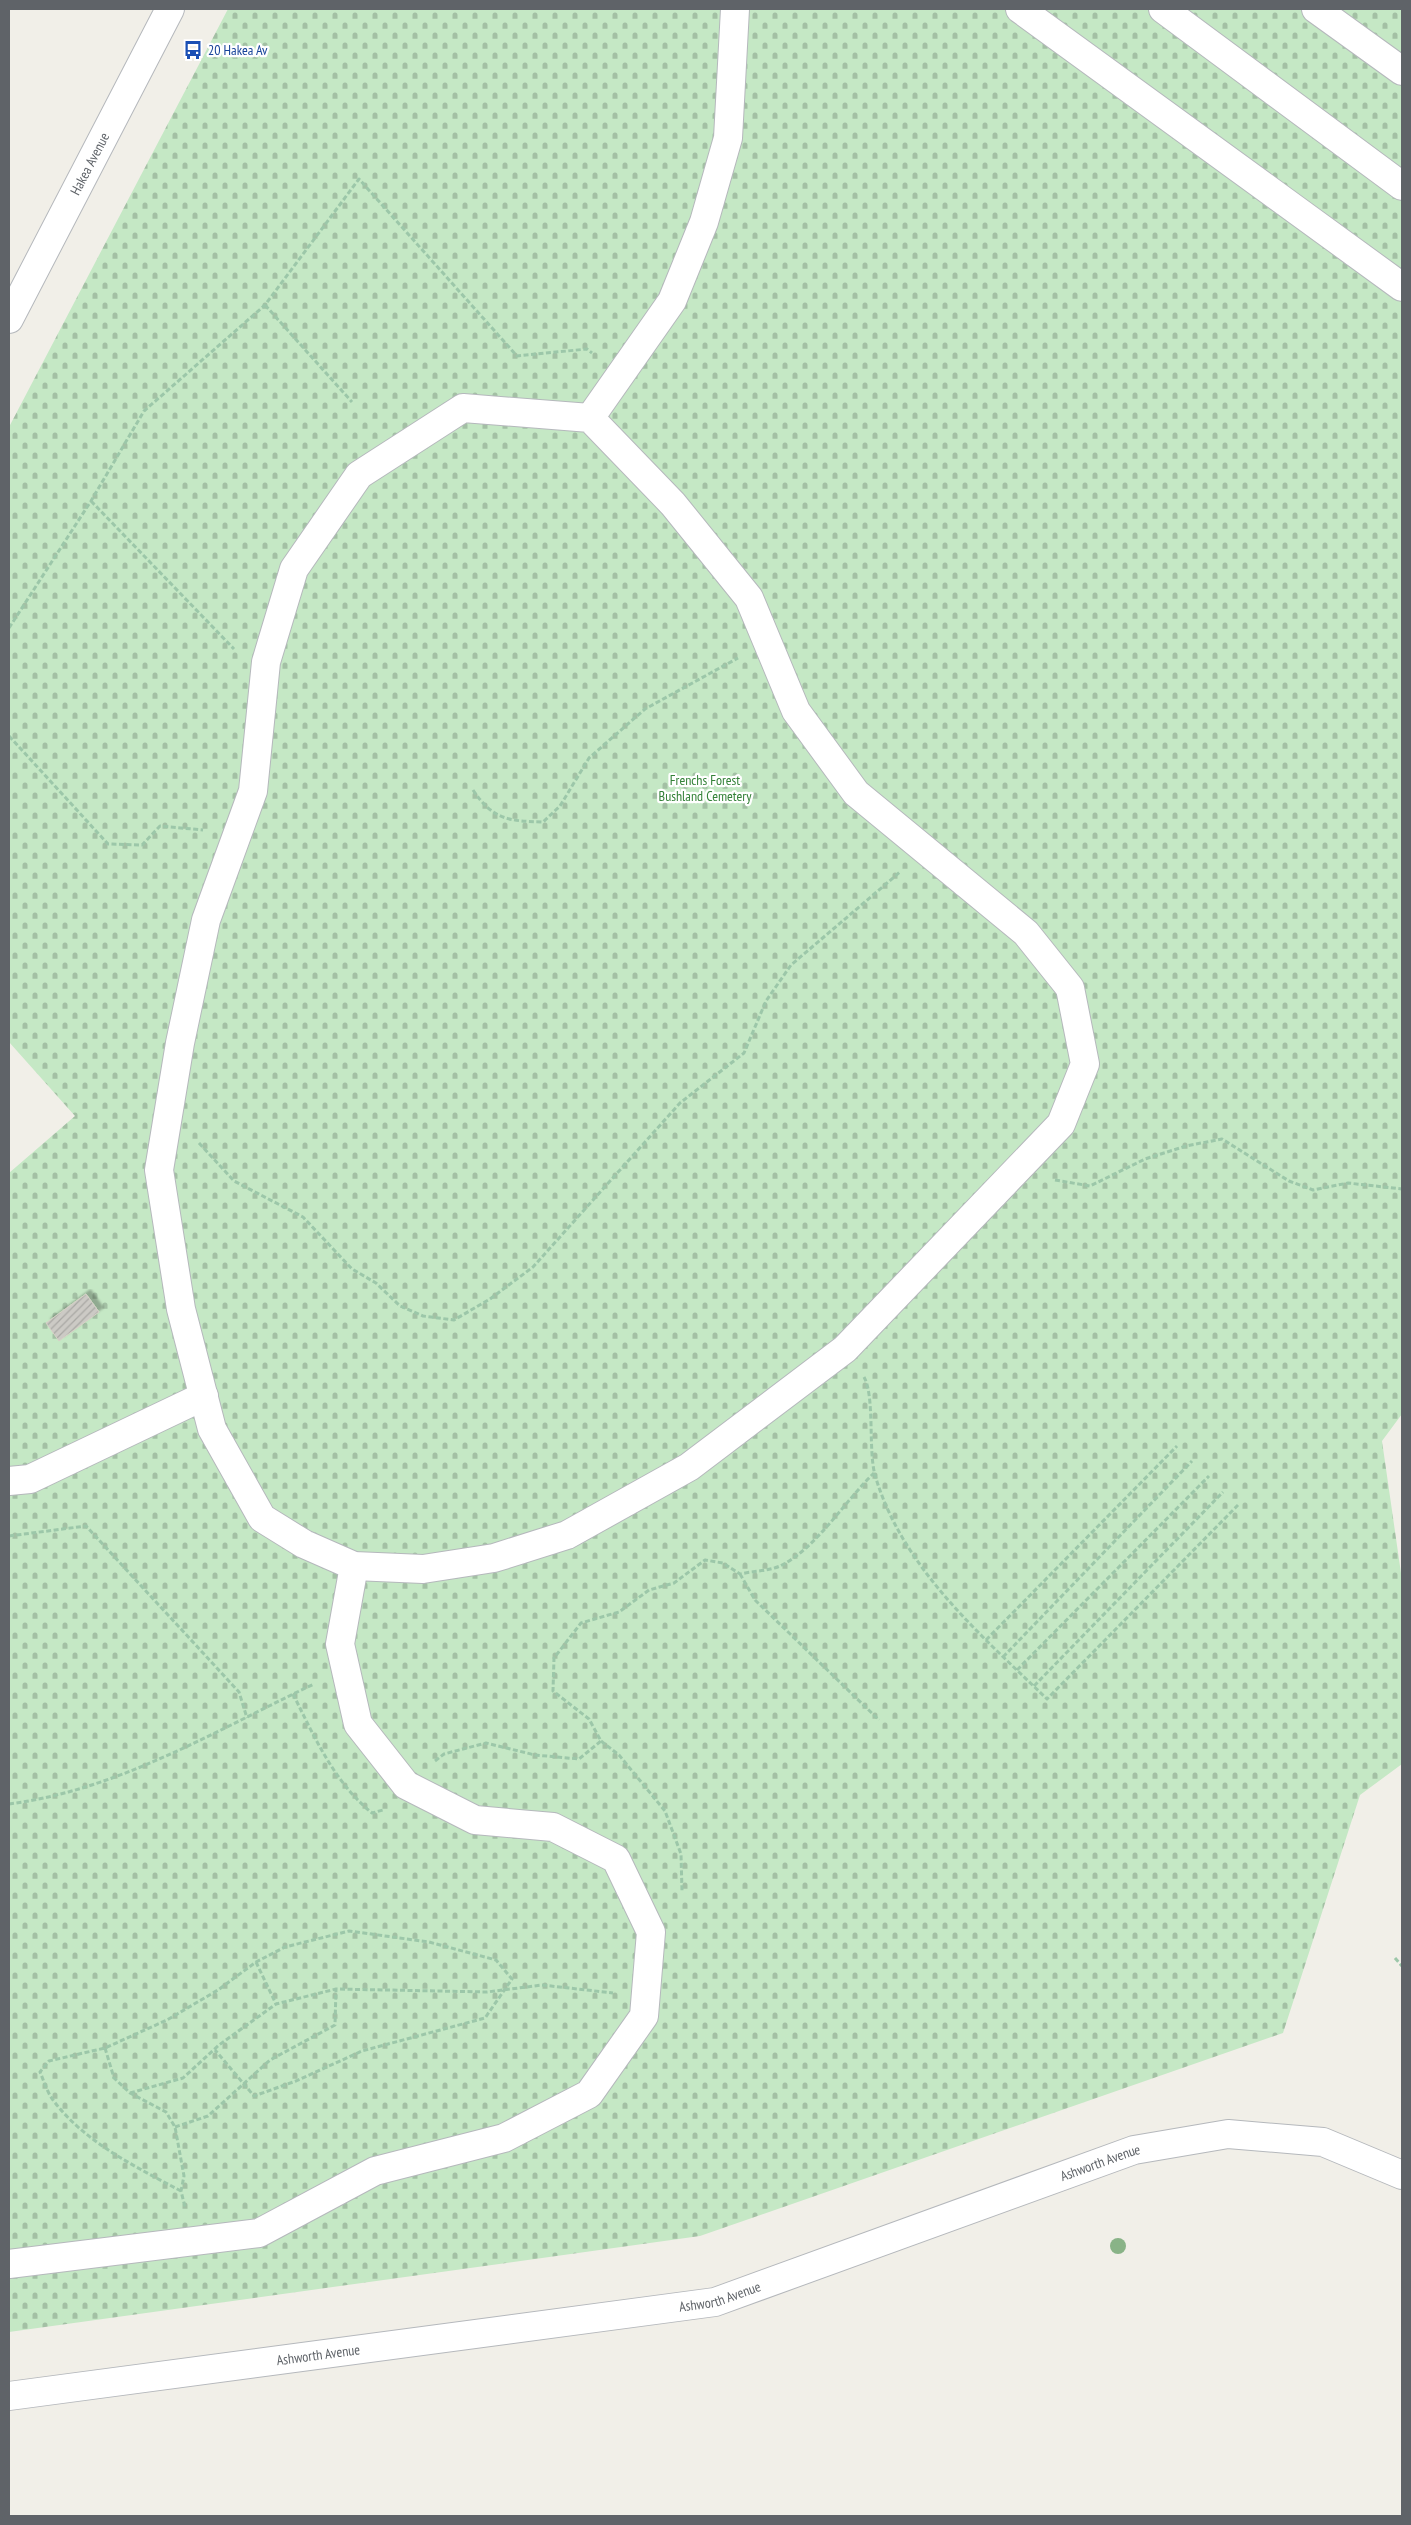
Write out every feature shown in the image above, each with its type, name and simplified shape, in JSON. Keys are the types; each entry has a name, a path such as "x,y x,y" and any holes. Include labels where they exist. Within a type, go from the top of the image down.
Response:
{"street":[{"name":"Hakea Avenue","path":"9,319 170,9"},
{"path":"590,418 672,301 704,222 728,138 735,9"},
{"path":"1020,9 1402,287"},
{"path":"1163,9 1402,186"},
{"path":"1316,9 1402,72"},
{"path":"463,408 590,418 673,504 749,598 796,711 856,793 1026,933 1070,988 1085,1064 1061,1124 846,1349 688,1467 567,1536 494,1558 423,1569 354,1566 304,1544 262,1518 212,1428 181,1309 159,1170 180,1043 206,920 253,791 266,662 294,569 359,475 463,408"},
{"path":"9,1481 30,1479 204,1396"},
{"path":"9,2264 259,2234 375,2171 504,2138 589,2094 644,2016 651,1932 616,1858 553,1827 475,1820 406,1785 358,1724 340,1644 354,1566"},
{"name":"Ashworth Avenue","path":"9,2396 715,2302 1134,2150 1228,2134 1323,2142 1402,2175"}],"path":[{"path":"9,628 90,501 144,411 265,305 359,179 517,356 586,349 621,374"},
{"path":"265,305 352,402"},
{"path":"90,501 238,654 266,662"},
{"path":"473,790 485,808 513,821 543,822 560,806 589,758 645,709 730,661 768,645"},
{"path":"9,736 108,844 142,845 160,826 237,834"},
{"path":"167,1126 186,1129 234,1182 303,1217 352,1269 376,1283 400,1306 423,1316 454,1320 490,1299 534,1266 680,1103 744,1053 766,1001 791,965 890,884 923,848"},
{"path":"1020,1167 1063,1183 1090,1186 1145,1159 1186,1146 1222,1139 1289,1181 1313,1190 1348,1183 1402,1189"},
{"path":"846,1349 866,1380 874,1474 895,1528 923,1570 986,1640 1047,1699 1238,1505"},
{"path":"986,1640 1177,1446"},
{"path":"1003,1657 1192,1461"},
{"path":"740,1574 781,1566 817,1538 853,1493 874,1474"},
{"path":"1017,1670 1209,1476"},
{"path":"1034,1686 1223,1492"},
{"path":"9,1536 86,1526 238,1692 246,1718"},
{"path":"682,1891 681,1854 665,1811 619,1755 601,1741 588,1720 553,1691 554,1658 581,1623 619,1612 649,1590 674,1583 705,1560 723,1563 740,1574 755,1600 879,1720"},
{"path":"9,1804 42,1800 149,1765 320,1682 348,1678"},
{"path":"293,1694 328,1763 356,1800 372,1813 392,1808 406,1785 444,1754 486,1743 535,1756 579,1759 601,1741"},
{"path":"181,2191 126,2162 72,2121 51,2099 40,2072 49,2061 104,2048 167,2020 218,1990 256,1962 285,1946 349,1931 429,1942 496,1960 512,1979 485,2018 362,2051 296,2081 254,2096 215,2050"},
{"path":"1395,1958 1402,1966"},
{"path":"256,1962 276,2004"},
{"path":"130,2093 183,2078 215,2050 276,2004 336,1989 503,1990 542,1986 646,1996"},
{"path":"174,2127 208,2116 270,2060 335,2025 336,1989"},
{"path":"104,2048 114,2078 130,2093 166,2112 174,2127 184,2176 181,2191 192,2242"}],"green space":[{"name":"Frenchs Forest Bushland Cemetery","path":"228,9 1402,9 1402,1414 1382,1441 1402,1580 1402,1764 1360,1795 1283,2033 700,2236 9,2332 9,1173 75,1116 9,1042 9,427"}],"building":[{"path":"86,1294 99,1312 59,1341 46,1323"}],"place":[{"name":"20 Hakea Av","path":"193,50"}]}
